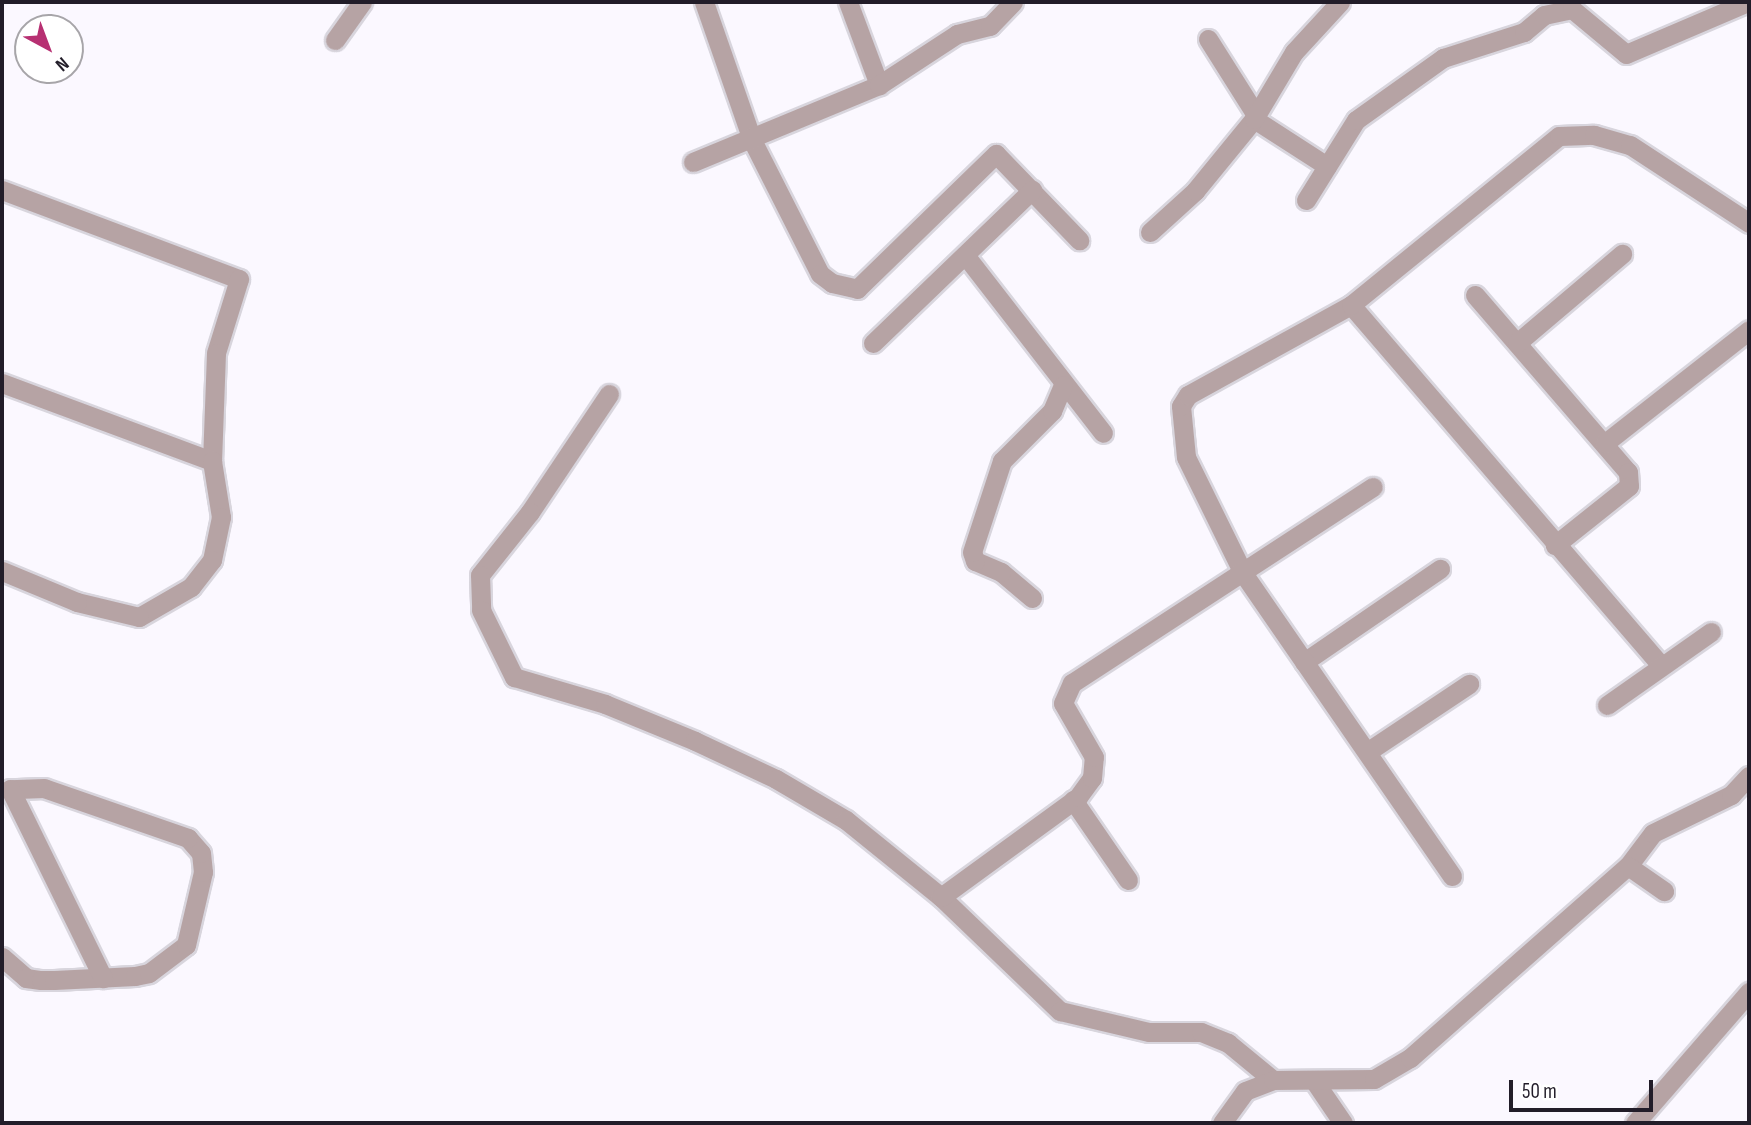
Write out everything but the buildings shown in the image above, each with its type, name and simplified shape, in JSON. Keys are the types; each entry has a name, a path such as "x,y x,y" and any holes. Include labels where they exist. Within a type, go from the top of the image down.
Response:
{"street":[{"path":"335,40 362,2"},
{"path":"704,2 752,140 820,274 850,291 996,153 1079,240"},
{"path":"848,2 879,85"},
{"path":"693,162 752,140 879,85 957,34 990,26 1013,2"},
{"path":"1150,232 1195,191 1255,117 1294,52 1340,2"},
{"path":"1306,201 1356,120 1379,99 1443,58 1524,32 1544,15 1572,9 1626,54 1748,2"},
{"path":"1208,39 1255,117 1327,166"},
{"path":"1452,876 1243,573 1186,457 1181,406 1188,395 1351,305 1559,136 1594,135 1630,145 1749,223"},
{"path":"2,190 239,279 216,353 212,461 221,517 212,560 191,587 156,609 127,618 2,571"},
{"path":"873,343 1032,190"},
{"path":"1517,344 1622,254"},
{"path":"965,255 1063,385 1103,433"},
{"path":"1475,295 1628,472 1629,486 1555,545"},
{"path":"1351,305 1661,665"},
{"path":"1605,443 1749,330"},
{"path":"2,383 212,461"},
{"path":"1032,598 1000,572 975,561 972,552 1002,461 1052,411 1063,385"},
{"path":"609,394 530,513 480,575 481,610 514,677 605,704 776,779 846,820 941,897 1060,1011 1149,1031 1201,1032 1228,1043 1273,1080"},
{"path":"941,897 1073,800 1092,778 1094,757 1062,703 1065,692 1373,487"},
{"path":"1304,662 1440,569"},
{"path":"1607,705 1711,632"},
{"path":"1367,752 1469,684"},
{"path":"1222,1123 1245,1091 1273,1080 1315,1082 1374,1079 1410,1058 1628,866 1653,833 1731,795 1749,776"},
{"path":"2,957 26,978 103,978 149,973 186,945 203,872 201,853 188,838 60,792 31,786 10,789 15,808 103,978"},
{"path":"1073,800 1128,880"},
{"path":"1628,866 1664,891"},
{"path":"1634,1123 1749,992"},
{"path":"1315,1082 1343,1123"}]}
